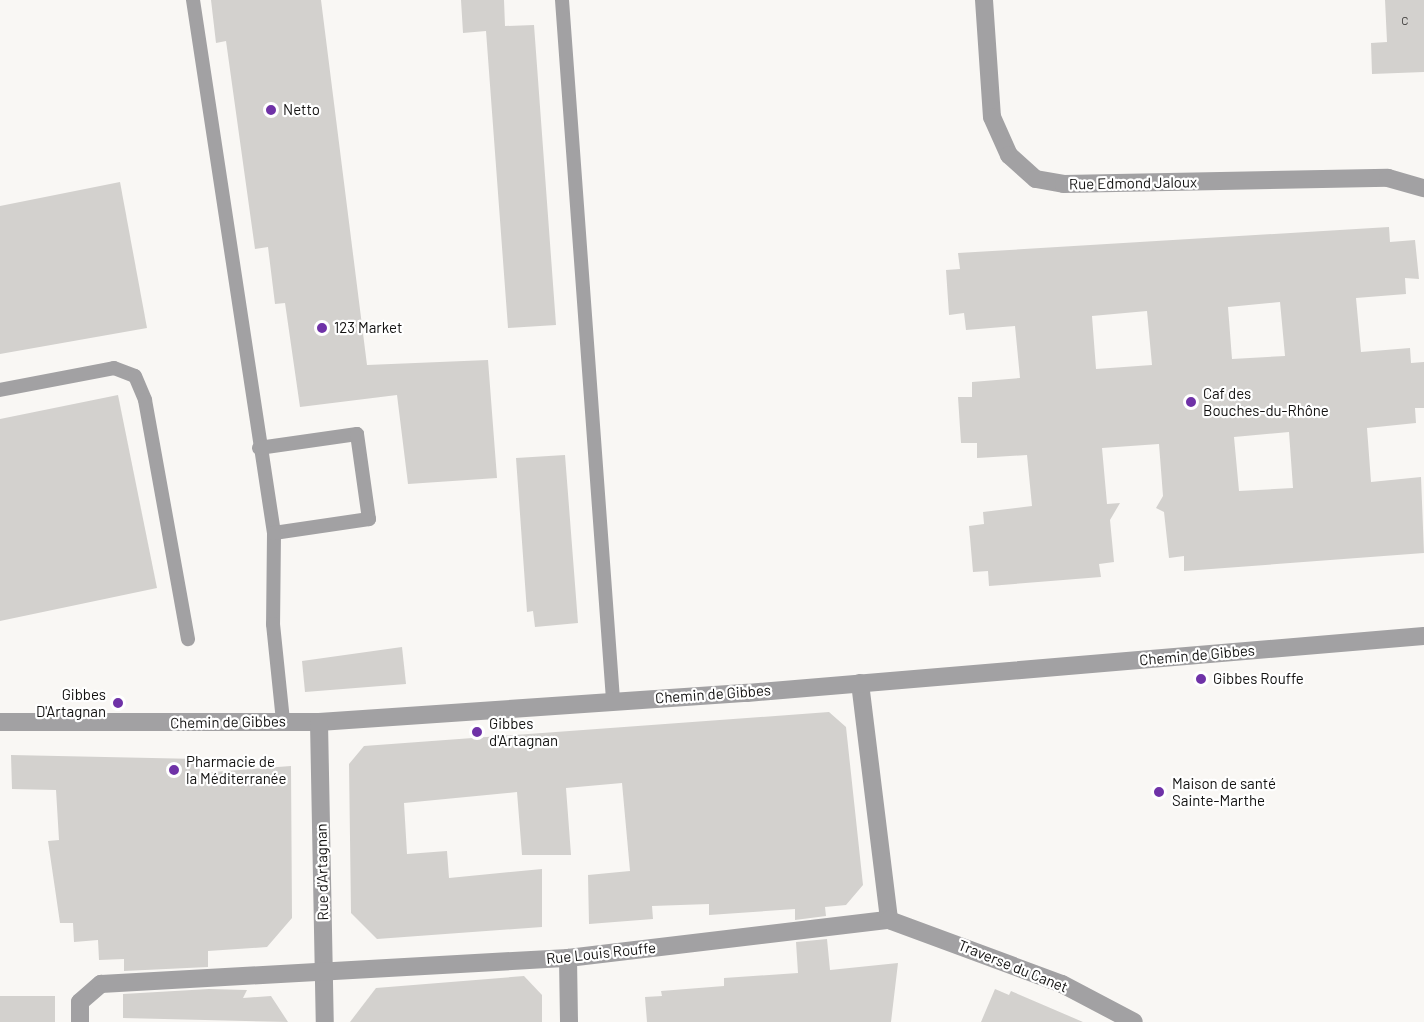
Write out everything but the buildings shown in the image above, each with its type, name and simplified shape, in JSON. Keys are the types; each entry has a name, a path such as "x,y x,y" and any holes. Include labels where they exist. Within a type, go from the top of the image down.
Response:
{"street":[{"name":"Rue Edmond Jaloux","path":"984,0 992,117 1009,154 1036,179 1064,184 1388,178 1424,188"},
{"name":"Chemin de Gibbes","path":"0,722 236,725 283,721 319,722 860,683 1424,636"},
{"path":"860,683 889,920"},
{"name":"Rue d'Artagnan","path":"319,722 325,1022"},
{"name":"Rue Louis Rouffe","path":"80,1022 80,1002 101,984 325,974 568,958 889,920"},
{"name":"Traverse du Canet","path":"889,920 1062,984 1134,1022"},
{"path":"568,958 569,1022"}],"lane":[{"path":"192,0 259,448 274,533 273,624 283,721"},
{"path":"562,0 613,700"},
{"path":"0,390 114,368 135,376 145,400 188,639"},
{"path":"259,448 357,434 369,519 274,533"}],"place":[{"name":"Netto","path":"271,110"},
{"name":"123 Market","path":"322,328"},
{"name":"Caf des Bouches-du-Rhône","path":"1191,402"},
{"name":"Gibbes Rouffe","path":"1201,679"},
{"name":"Gibbes D'Artagnan","path":"118,703"},
{"name":"Gibbes d'Artagnan","path":"477,732"},
{"name":"Pharmacie de la Méditerranée","path":"174,770"},
{"name":"Maison de santé Sainte-Marthe","path":"1159,792"}]}
